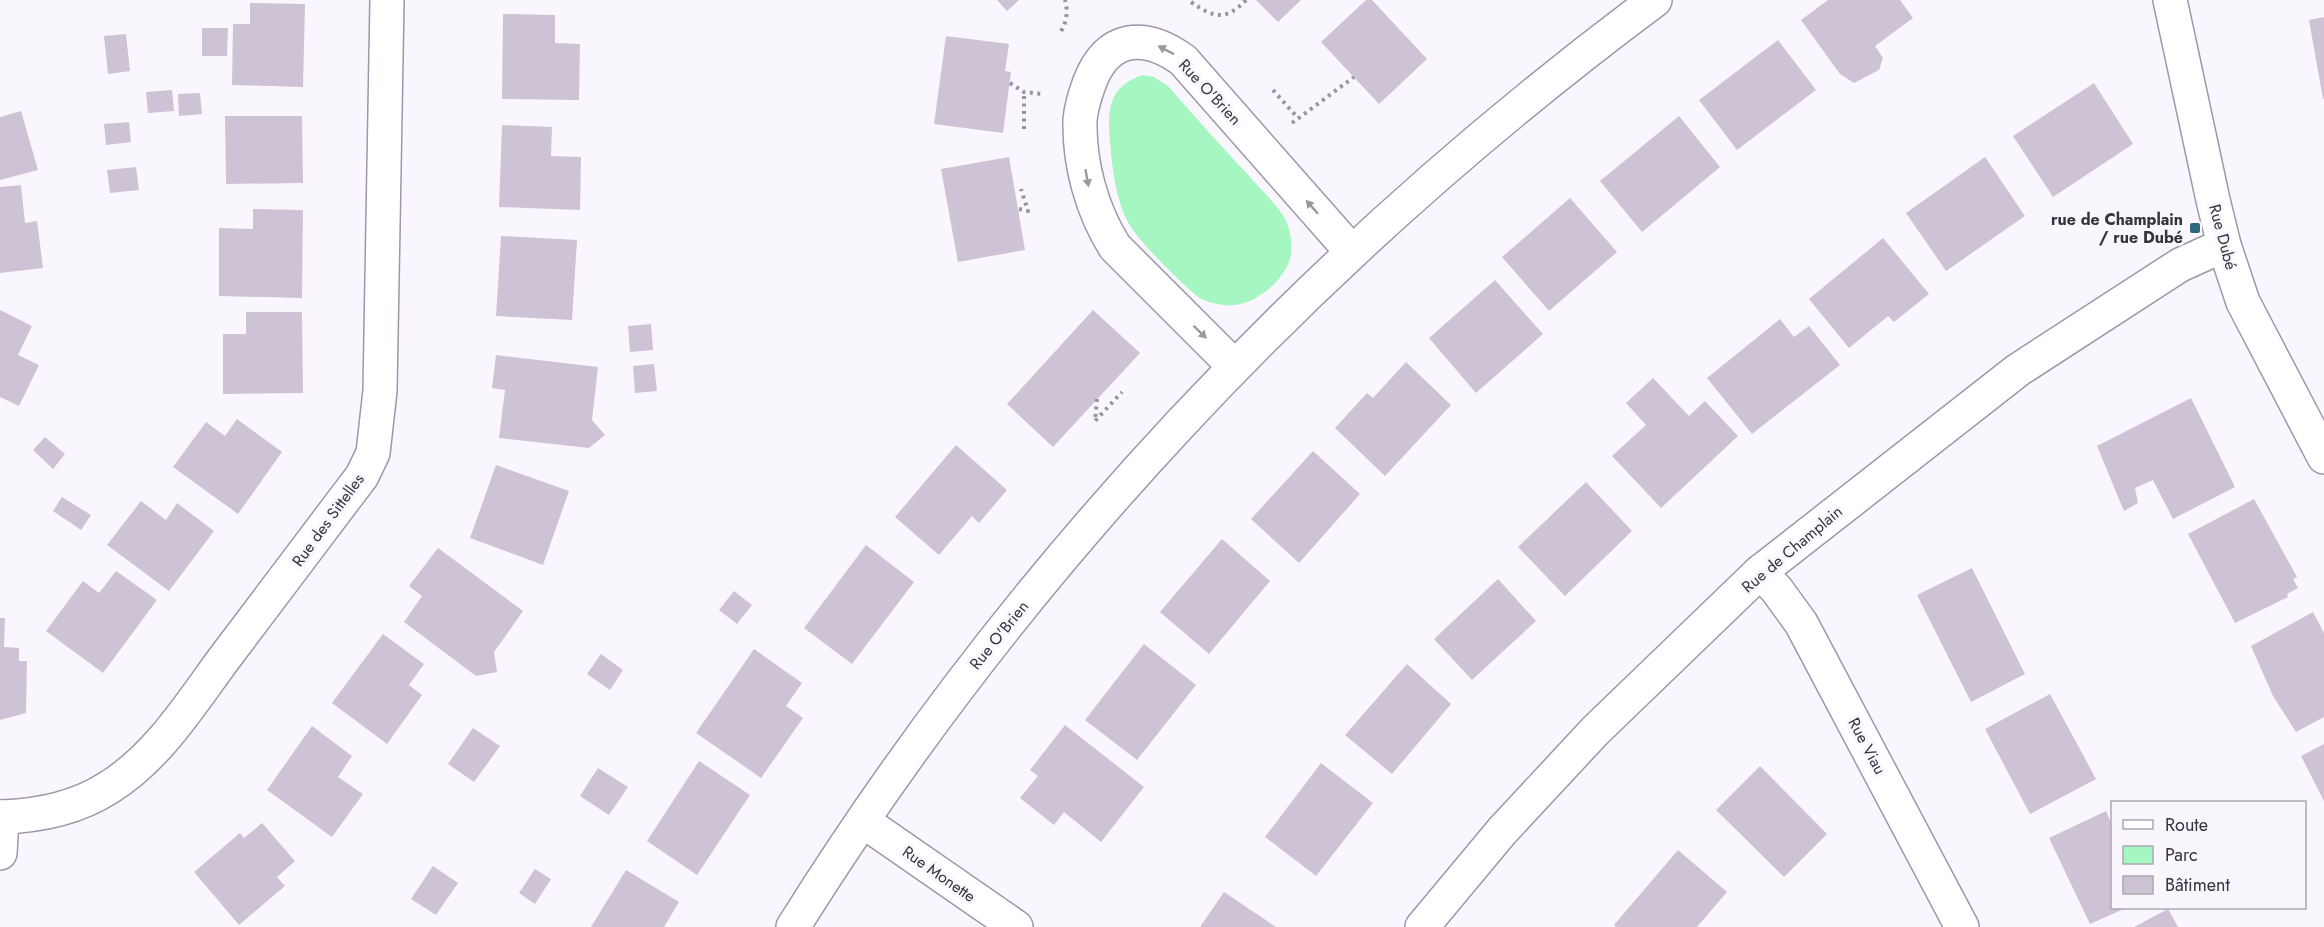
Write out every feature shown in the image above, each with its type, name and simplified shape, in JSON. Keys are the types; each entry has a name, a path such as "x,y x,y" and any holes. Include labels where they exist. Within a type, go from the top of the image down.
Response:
{"street":[{"name":"Rue des Sittelles","path":"1,817 48,813 79,804 109,788 142,762 174,725 362,476 373,453 380,391 387,0"},
{"name":"Rue O'Brien","path":"793,927 863,820 976,664 1042,582 1234,366 1351,251 1574,61 1654,0"},
{"name":"Rue Dubé","path":"2170,0 2224,245 2243,302 2324,457"},
{"name":"Rue O'Brien","path":"1234,366 1115,247 1102,227 1089,189 1080,120 1094,71 1104,56 1116,46 1132,42 1149,43 1167,49 1183,60 1351,251"},
{"name":"Rue de Champlain","path":"1422,927 1502,831 1595,731 1761,573 2018,370 2180,265 2224,245"},
{"name":"Rue Viau","path":"1761,573 1777,590 1801,623 1962,927"},
{"path":"0,853 1,817"},
{"name":"Rue Monette","path":"863,820 1017,927"}],"path":[{"path":"1061,31 1067,8 1065,0"},
{"path":"1191,2 1208,14 1220,16 1236,11 1246,0"},
{"path":"1263,150 1297,117 1354,77"},
{"path":"1273,90 1297,117"},
{"path":"1024,92 1024,129"},
{"path":"1019,209 1028,211 1021,189"},
{"path":"1097,399 1095,422 1122,392"}],"green space":[{"path":"1142,75 1154,77 1168,86 1285,219 1291,239 1290,259 1272,286 1254,299 1234,305 1224,305 1201,299 1161,262 1129,224 1115,184 1109,119 1112,100 1117,93 1131,80"}],"building":[{"path":"997,0 1019,0 1007,11"},
{"path":"1256,0 1301,0 1278,22"},
{"path":"1366,0 1372,0 1427,59 1379,104 1321,42"},
{"path":"1828,0 1900,0 1913,18 1875,46 1883,58 1879,70 1854,83 1840,74 1801,20"},
{"path":"250,3 305,4 303,87 232,85 233,24 250,24"},
{"path":"503,14 555,15 555,43 580,44 579,100 502,99"},
{"path":"2324,17 2324,99 2323,99 2309,20"},
{"path":"202,28 228,28 227,56 202,56"},
{"path":"126,34 130,71 108,74 104,36"},
{"path":"946,36 1009,44 1005,71 1011,72 1003,133 934,124"},
{"path":"1778,40 1816,90 1737,150 1699,100"},
{"path":"2094,83 2133,144 2053,197 2013,136"},
{"path":"172,90 174,111 148,113 146,92"},
{"path":"200,93 202,114 179,116 178,94"},
{"path":"21,111 38,170 0,180 0,117"},
{"path":"225,116 302,116 303,183 226,184"},
{"path":"1679,116 1720,167 1642,232 1600,181"},
{"path":"129,122 131,142 106,145 104,124"},
{"path":"502,125 552,127 551,156 581,157 580,210 499,207"},
{"path":"1009,157 1025,250 958,262 941,169"},
{"path":"1985,157 2025,216 1946,271 1906,213"},
{"path":"136,167 139,190 110,193 107,170"},
{"path":"21,185 25,223 37,221 43,268 0,273 0,187"},
{"path":"1570,198 1617,252 1549,311 1502,257"},
{"path":"253,209 303,210 302,298 219,296 219,228 253,229"},
{"path":"501,236 577,240 572,320 496,316"},
{"path":"1883,238 1929,294 1894,322 1888,316 1849,348 1809,299"},
{"path":"1495,280 1543,334 1476,393 1429,338"},
{"path":"0,310 32,326 18,355 39,365 19,406 0,397"},
{"path":"1093,310 1140,353 1053,447 1007,404"},
{"path":"246,312 302,312 303,393 223,394 223,334 246,334"},
{"path":"1780,319 1794,337 1809,326 1840,365 1752,434 1707,378"},
{"path":"651,324 653,350 630,352 628,326"},
{"path":"496,355 598,367 592,420 605,435 589,448 499,438 505,390 492,388"},
{"path":"1406,362 1451,405 1385,476 1335,428 1367,393 1373,398"},
{"path":"654,364 657,391 635,393 633,366"},
{"path":"1653,378 1689,416 1705,401 1738,436 1661,508 1612,456 1646,425 1626,403"},
{"path":"2191,398 2235,487 2173,519 2153,480 2135,488 2138,503 2124,511 2097,446"},
{"path":"237,419 282,452 238,514 173,467 206,422 225,436"},
{"path":"45,437 65,454 53,469 33,450"},
{"path":"956,445 1007,490 979,523 972,516 939,555 895,517"},
{"path":"1313,451 1360,494 1299,563 1251,519"},
{"path":"496,465 569,491 543,565 470,538"},
{"path":"1586,482 1632,531 1565,596 1518,547"},
{"path":"62,497 91,515 81,530 53,511"},
{"path":"2254,499 2297,577 2293,579 2298,588 2287,594 2288,597 2235,623 2188,534"},
{"path":"141,501 166,520 177,503 214,531 169,591 107,545"},
{"path":"1222,539 1270,581 1209,654 1160,612"},
{"path":"866,545 914,582 852,664 804,628"},
{"path":"438,548 523,611 494,652 497,672 476,676 404,622 422,596 409,586"},
{"path":"1972,568 2025,674 1971,702 1917,595"},
{"path":"116,571 157,600 103,673 46,631 83,581 99,593"},
{"path":"1498,579 1536,621 1472,680 1434,639"},
{"path":"734,591 752,605 737,624 719,610"},
{"path":"2313,612 2324,633 2324,717 2296,732 2273,696 2251,646"},
{"path":"0,618 5,618 4,647 19,648 19,661 27,661 26,713 0,720"},
{"path":"383,634 424,664 409,685 422,695 387,744 332,703"},
{"path":"1144,644 1196,685 1137,760 1085,720"},
{"path":"754,649 802,683 786,706 803,718 761,778 696,733"},
{"path":"601,654 623,670 610,690 587,674"},
{"path":"1407,664 1451,704 1392,774 1345,735"},
{"path":"2050,694 2096,779 2030,814 1985,729"},
{"path":"1065,725 1144,787 1101,842 1064,812 1054,825 1020,798 1038,776 1030,770"},
{"path":"312,726 352,756 338,777 363,794 332,837 267,790"},
{"path":"473,728 500,746 474,782 448,764"},
{"path":"2324,744 2324,801 2301,756"},
{"path":"699,761 750,795 697,875 647,841"},
{"path":"1321,763 1373,803 1316,876 1265,837"},
{"path":"1760,766 1827,834 1784,877 1716,810"},
{"path":"598,768 628,787 609,815 580,796"},
{"path":"2106,811 2111,823 2111,909 2124,909 2090,924 2049,838"},
{"path":"262,823 295,861 277,877 285,886 239,925 194,872 240,833 244,838"},
{"path":"1678,850 1727,892 1697,927 1616,927 1614,925"},
{"path":"433,866 458,883 436,915 411,899"},
{"path":"535,869 551,879 535,904 519,893"},
{"path":"626,870 679,902 664,927 591,927"},
{"path":"1224,892 1276,927 1200,927"},
{"path":"2168,909 2178,927 2134,927"}],"place":[{"name":"rue de Champlain / rue Dubé","path":"2195,228"}]}
